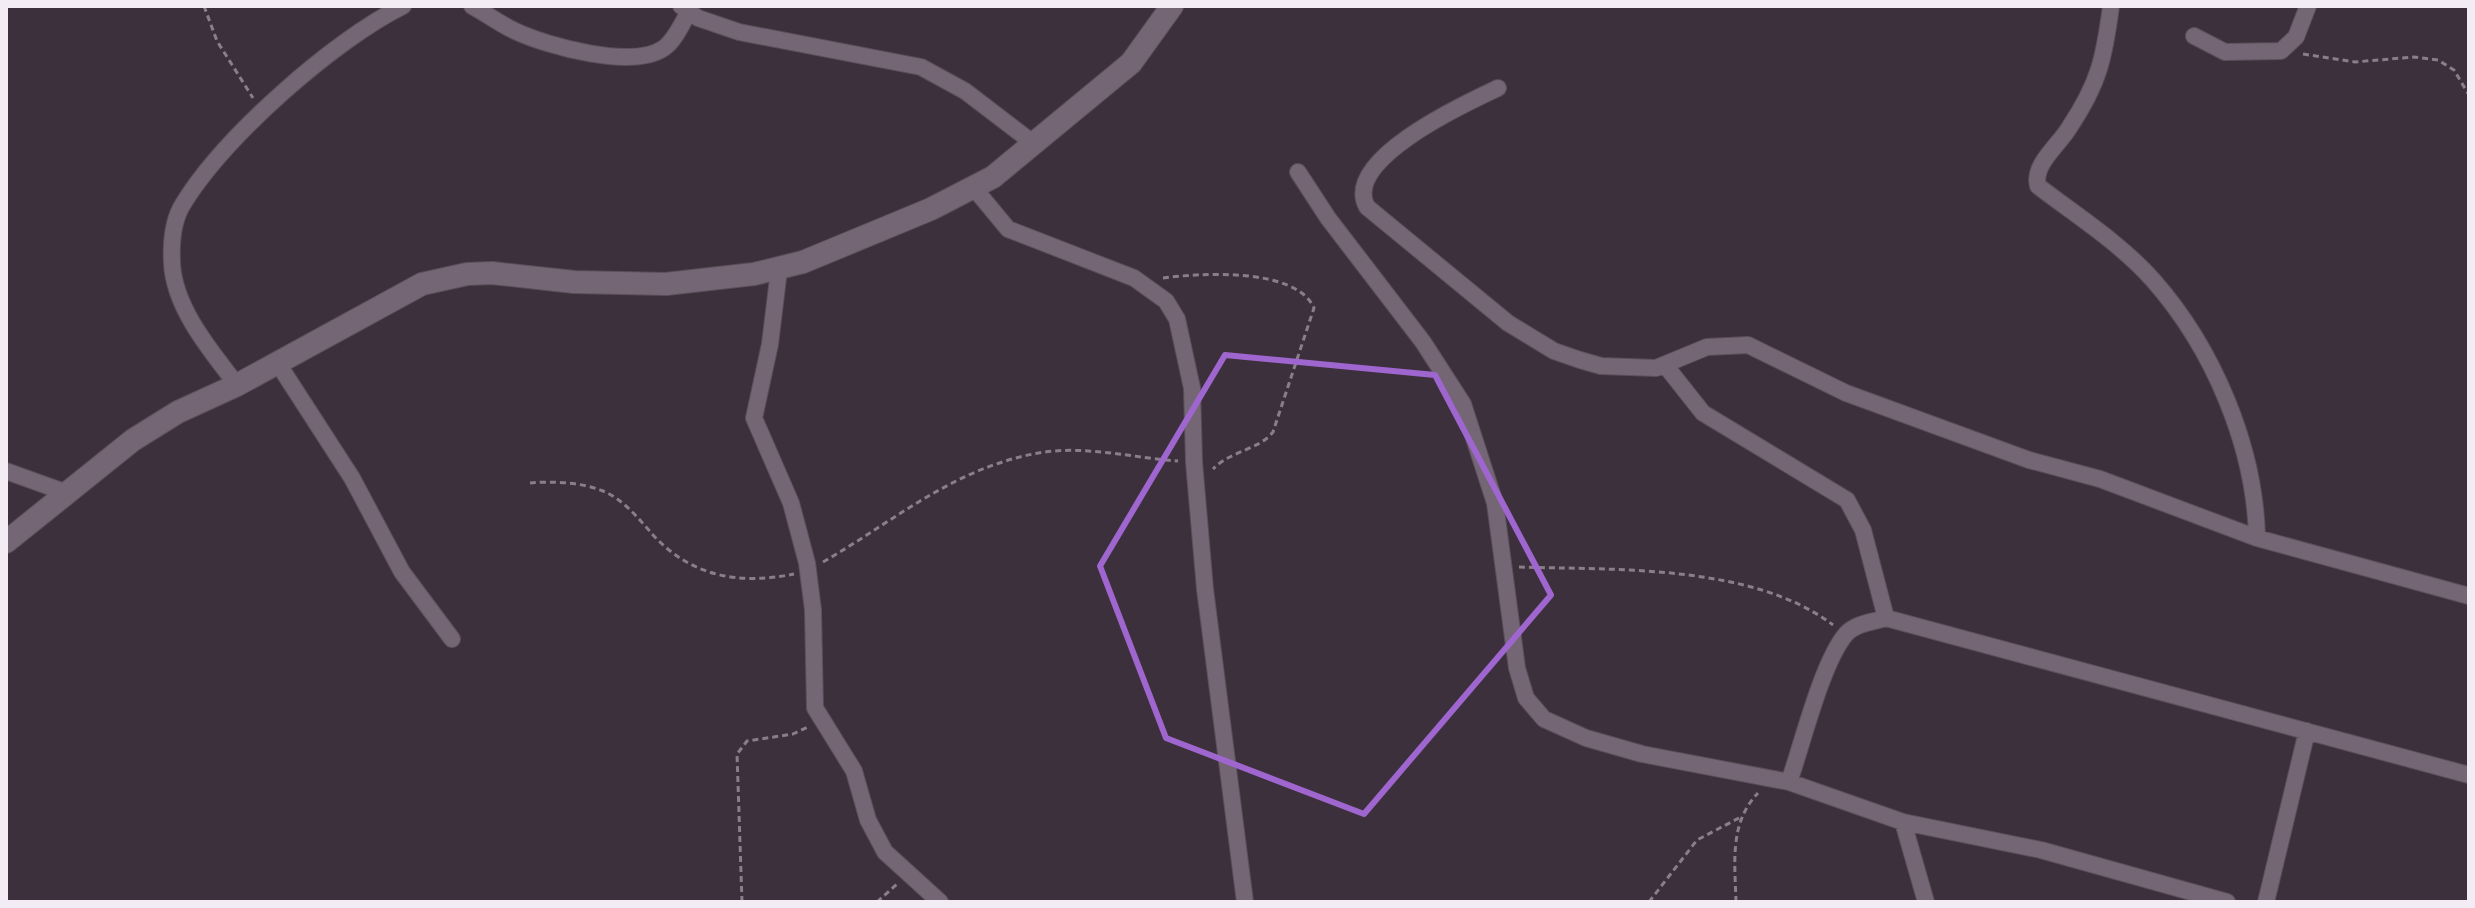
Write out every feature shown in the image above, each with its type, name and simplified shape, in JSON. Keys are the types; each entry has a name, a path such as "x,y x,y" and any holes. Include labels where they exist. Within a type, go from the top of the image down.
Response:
{"street":[{"path":"237,385 207,345 184,302 172,265 173,234 182,205 211,166 332,50 375,20 403,6"},
{"path":"472,6 517,32 546,43 632,57 648,55 666,46 685,10 739,32 921,67 965,91 1033,143"},
{"path":"6,542 133,440 178,412 237,385 422,284 467,274 666,284 779,270 880,231 974,188 993,177 1131,63 1172,6"},
{"path":"2111,6 2105,56 2097,83 2042,164 2038,186 2101,232 2152,279 2188,328 2218,378 2249,471 2256,504 2257,538"},
{"path":"2194,36 2225,52 2271,53 2284,49 2296,37 2308,6"},
{"path":"1498,88 1422,126 1391,151 1362,188 1361,197 1367,207 1508,323 1554,351 1601,366 1631,369 1665,365 1707,347 1748,345 1846,393 2029,460 2100,479 2257,538 2469,596"},
{"path":"1298,172 1328,218 1423,342 1463,404 1495,503 1517,668 1526,698 1544,719 1586,738 1642,754 1781,781 1903,822 2041,850 2189,898 2227,902"},
{"path":"974,188 1000,221 1016,234 1139,281 1170,305 1183,336 1192,388 1194,462 1214,671 1245,902"},
{"path":"779,270 770,344 754,418 791,503 808,570 819,719 854,771 876,837 885,852 940,902"},
{"path":"277,362 352,478 402,572 452,639"},
{"path":"1665,365 1703,413 1847,500 1863,530 1886,618"},
{"path":"6,471 67,493"},
{"path":"1781,781 1845,635 1856,626 1886,618 2469,775"},
{"path":"2266,902 2307,731"},
{"path":"1903,822 1926,902"}],"path":[{"path":"204,6 217,41 252,96 260,117"},
{"path":"2284,49 2355,62 2414,57 2438,60 2454,70 2469,95"},
{"path":"1139,281 1202,275 1251,277 1303,293 1314,308 1273,432 1269,437 1230,454 1197,491"},
{"path":"530,483 574,484 602,490 618,499 666,549 694,567 716,576 744,580 808,570 928,494 981,468 1045,452 1075,451 1194,462"},
{"path":"1505,566 1660,571 1728,581 1808,608 1845,635"},
{"path":"742,902 737,754 747,741 793,734 819,719"},
{"path":"1649,902 1697,840 1739,818 1781,781"},
{"path":"1736,902 1735,849 1739,818"},
{"path":"877,902 909,873"}],"highlighted area":[{"path":"1225,355 1435,375 1551,595 1364,814 1166,738 1100,566"}]}
